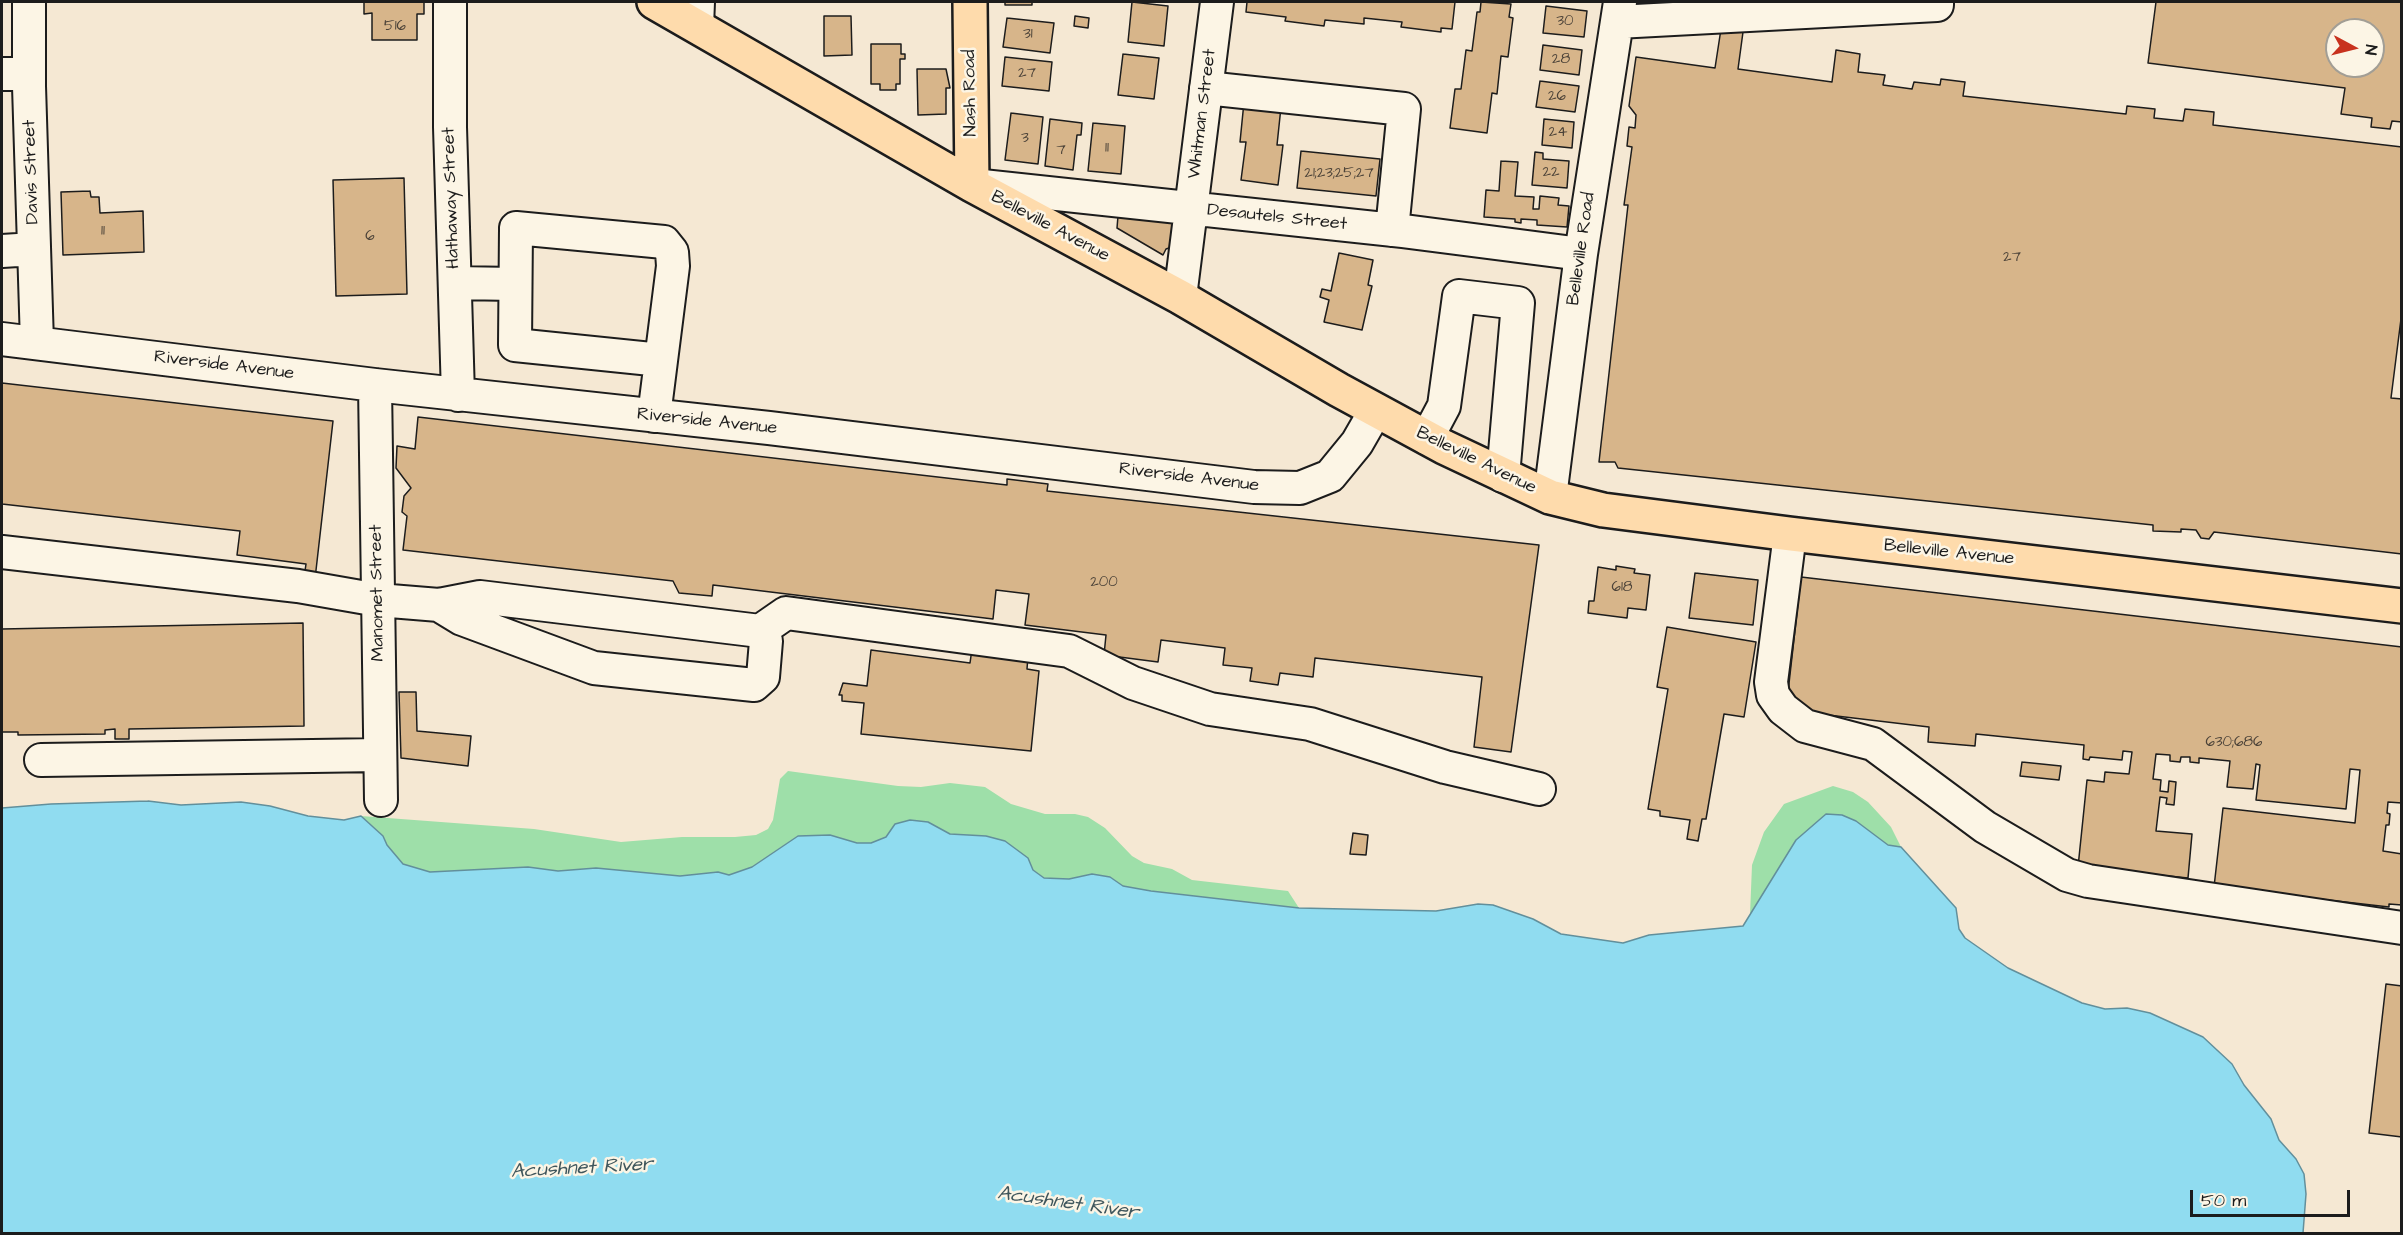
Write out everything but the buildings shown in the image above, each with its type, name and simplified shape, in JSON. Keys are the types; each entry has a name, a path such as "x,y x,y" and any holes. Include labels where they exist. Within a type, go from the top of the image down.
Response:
{"main road":[{"name":"Belleville Avenue","path":"654,2 698,14 972,185 1180,297 1427,438 1550,497 1603,510 1790,534 2402,606"},
{"name":"Nash Road","path":"970,2 972,185"}],"street":[{"name":"Davis Street","path":"29,2 15,74 34,249 37,343"},
{"name":"Hathaway Street","path":"450,2 450,127 458,395"},
{"name":"Whitman Street","path":"1180,297 1217,2"},
{"path":"1618,12 1937,3"},
{"name":"Belleville Road","path":"1550,497 1581,254 1618,12"},
{"path":"1206,88 1404,109 1392,230"},
{"name":"Desautels Street","path":"972,185 1392,230 1581,254"},
{"path":"654,416 673,266 672,252 664,242 516,228 515,345 661,360"},
{"path":"2,251 34,249"},
{"path":"455,283 515,284"},
{"path":"1427,438 1444,406 1459,296 1518,303 1503,476"},
{"name":"Riverside Avenue","path":"2,339 458,395 1254,487 1300,488 1330,476 1357,443 1376,410"},
{"name":"Manomet Street","path":"375,385 381,800"},
{"path":"1790,534 1771,682 1773,695 1783,709 1804,726 1873,744 1985,827 2067,875 2088,881 2402,928"},
{"path":"2,552 275,583 378,600 439,605 480,597 760,631 786,613 1070,651 1133,683 1210,709 1310,724 1445,767 1539,789"},
{"path":"439,605 462,619 594,668 754,686 763,677 766,641 760,631"},
{"path":"41,760 380,755"}],"green space":[{"path":"788,771 898,786 921,787 950,783 985,787 1011,804 1045,814 1075,814 1088,817 1105,828 1132,856 1144,863 1172,869 1192,880 1288,891 1299,908 1151,891 1123,886 1110,877 1092,874 1069,879 1044,878 986,836 950,834 928,822 910,820 895,824 886,837 871,843 857,843 830,835 798,836 752,867 729,875 718,872 680,876 596,868 558,871 528,867 430,872 403,864 387,845 383,836 361,816 534,829 621,842 682,837 756,835 768,829 773,820 780,779"},
{"path":"1833,786 1853,792 1868,802 1891,827 1901,847 1888,846 1856,821 1842,815 1761,900 1750,915 1752,865 1764,832 1784,804"}],"water":[{"name":"Acushnet River","path":"148,801 181,805 241,802 270,806 308,816 344,820 361,816 383,836 387,845 403,864 430,872 528,867 558,871 596,868 680,876 718,872 729,875 752,867 798,836 830,835 857,843 871,843 886,837 895,824 910,820 928,822 950,834 986,836 1005,841 1028,858 1033,870 1044,878 1069,879 1092,874 1110,877 1123,886 1151,891 1299,908 1436,911 1478,904 1493,905 1533,919 1561,934 1623,943 1649,935 1743,926 1796,840 1826,814 1842,815 1856,821 1888,845 1901,847 1956,908 1959,929 1965,938 2008,968 2082,1003 2105,1009 2127,1008 2150,1013 2203,1037 2232,1064 2244,1085 2271,1119 2279,1140 2296,1159 2304,1174 2306,1194 2303,1233 2,1233 2,808"}]}
